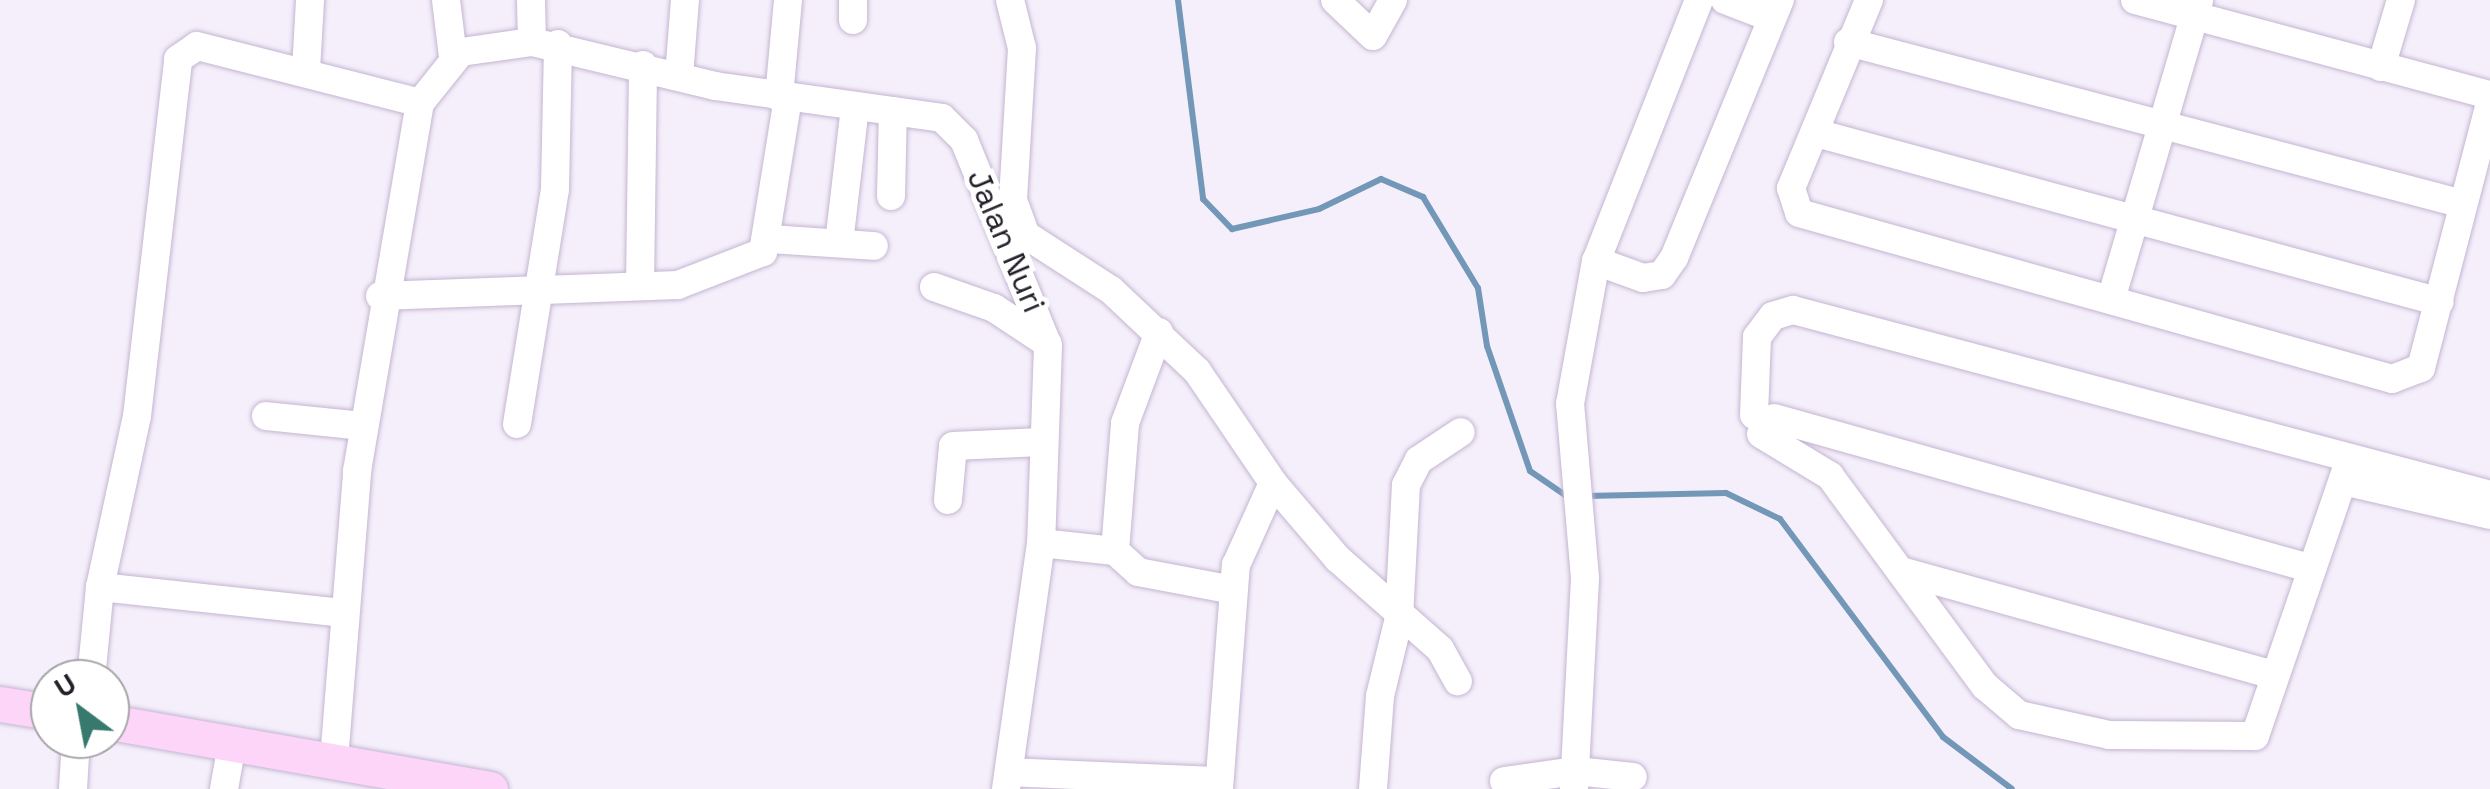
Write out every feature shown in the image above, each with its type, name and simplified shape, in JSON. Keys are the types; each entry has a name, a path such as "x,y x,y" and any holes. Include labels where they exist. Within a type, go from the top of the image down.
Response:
{"main road":[{"path":"0,704 30,709"},
{"path":"130,726 490,789"}],"street":[{"path":"306,70 310,0"},
{"path":"334,760 362,426 380,296 420,102 453,57 446,0"},
{"path":"516,424 556,188 545,43 530,0"},
{"path":"680,76 684,0"},
{"path":"380,296 694,283 762,252 769,239 788,0"},
{"path":"1010,0 1022,48 1003,206 1026,234 1159,332 1210,386 1274,483 1399,618 1440,649 1458,682"},
{"path":"1335,0 1368,36 1381,31 1393,0"},
{"path":"1575,780 1580,538 1568,461 1596,261 1699,0"},
{"path":"1596,261 1642,278 1667,268 1776,9 1725,0"},
{"path":"1869,0 1848,42 1791,188 1799,213 2112,296 2402,380 2421,368 2490,103"},
{"path":"2135,0 2197,9 2381,67 2490,95"},
{"path":"2381,67 2401,0"},
{"path":"2112,296 2158,130 2197,9"},
{"path":"1848,42 2053,92 2158,130 2463,204"},
{"path":"453,57 545,43"},
{"name":"Jalan Nuri","path":"545,43 783,97 892,111 954,126 1003,206 1047,343 1041,543 1007,780"},
{"path":"93,659 100,587 138,416 178,59 197,46 306,70 420,102"},
{"path":"640,286 643,65"},
{"path":"839,243 855,106"},
{"path":"891,196 892,111"},
{"path":"1816,132 2133,225 2440,302"},
{"path":"769,239 874,246"},
{"path":"934,287 994,308 1047,343"},
{"path":"2346,472 2272,675 2255,736 2062,728 2019,715 1985,686 1830,476 1763,423 1758,338 1773,316 1793,310 2440,496 2490,514"},
{"path":"1114,551 1125,423 1159,332"},
{"path":"266,416 362,426"},
{"path":"1763,423 2309,568"},
{"path":"1373,789 1380,696 1399,618 1409,474 1461,432"},
{"path":"948,500 953,446 1042,442"},
{"path":"1007,780 1219,785 1233,590 1274,483"},
{"path":"2440,496 2490,495"},
{"path":"1041,543 1114,551 1138,572 1233,590"},
{"path":"1901,571 2272,675"},
{"path":"100,587 345,613"},
{"path":"224,789 232,744"},
{"path":"1504,781 1633,777"}],"waterway":[{"path":"1178,0 1203,199 1232,229 1319,209 1381,179 1423,197 1478,288 1487,346 1530,471 1568,497"},
{"path":"1586,496 1726,493 1780,519 1943,737 2012,789"}]}
